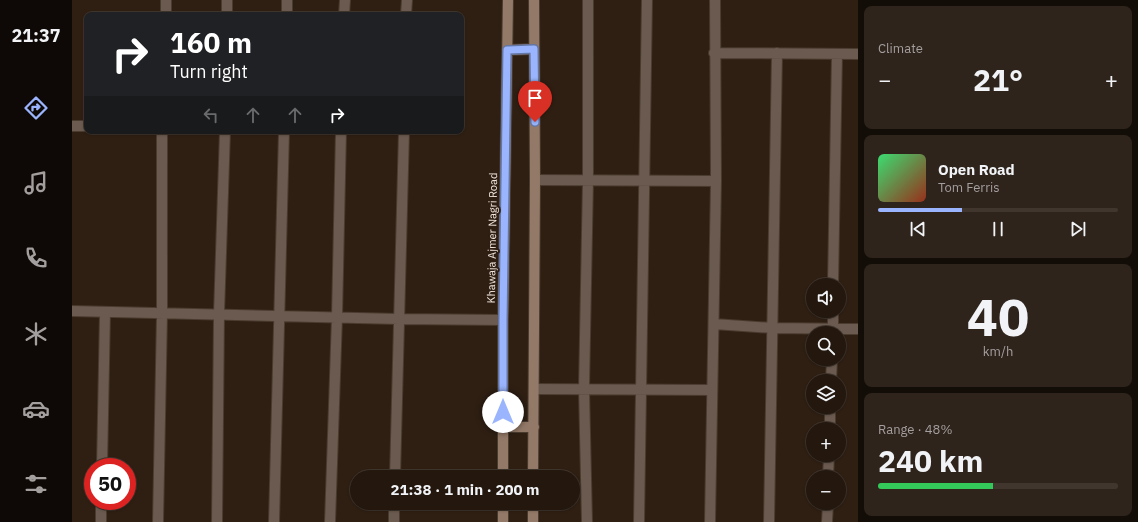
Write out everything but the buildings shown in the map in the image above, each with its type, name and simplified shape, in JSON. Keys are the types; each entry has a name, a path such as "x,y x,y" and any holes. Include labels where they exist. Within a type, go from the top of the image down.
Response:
{"main road":[{"name":"Khawaja Ajmer Nagri Road","path":"503,470 503,320 508,0"},
{"path":"533,470 536,180 534,0"},
{"path":"507,50 534,49"},
{"path":"503,427 534,427"},
{"path":"503,510 503,522"},
{"path":"533,510 533,522"}],"street":[{"path":"166,0 166,12"},
{"path":"227,0 227,12"},
{"path":"287,0 287,12"},
{"path":"344,0 344,12"},
{"path":"406,12 407,0"},
{"path":"587,522 584,389 588,180 588,0"},
{"path":"639,522 647,0"},
{"path":"710,522 716,181 714,53 715,0"},
{"path":"714,53 776,52 858,54"},
{"path":"769,522 776,52"},
{"path":"833,278 837,54"},
{"path":"72,126 84,126"},
{"path":"158,522 162,313 162,134"},
{"path":"217,522 218,314 225,134"},
{"path":"274,522 284,134"},
{"path":"330,522 337,317 341,134"},
{"path":"395,470 404,134"},
{"path":"536,180 716,181"},
{"path":"72,311 503,320"},
{"path":"102,458 105,312"},
{"path":"714,324 806,330"},
{"path":"846,330 858,329"},
{"path":"534,388 712,390"},
{"path":"101,522 102,510"},
{"path":"394,510 394,522"},
{"path":"827,522 828,510"}],"route":[{"path":"503,412 507,50 534,49 535,122"}]}
